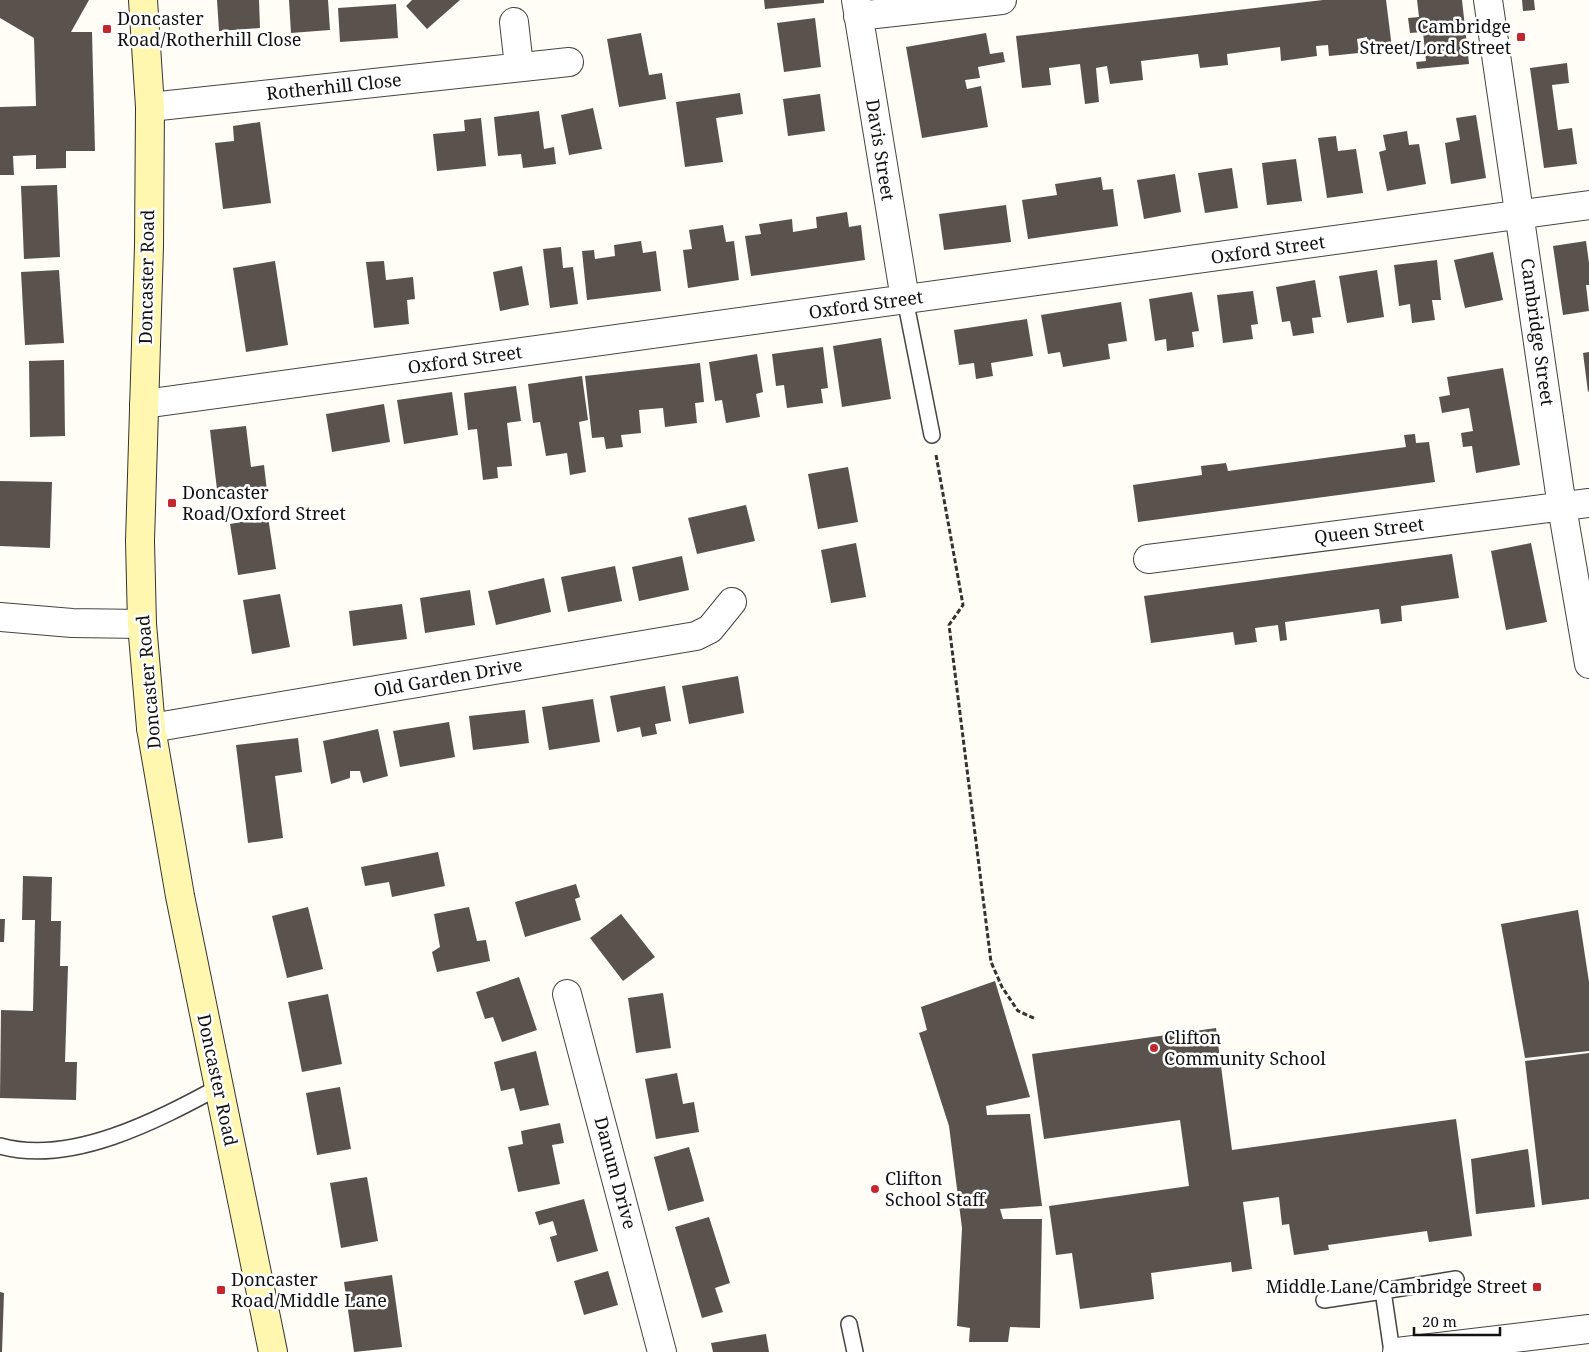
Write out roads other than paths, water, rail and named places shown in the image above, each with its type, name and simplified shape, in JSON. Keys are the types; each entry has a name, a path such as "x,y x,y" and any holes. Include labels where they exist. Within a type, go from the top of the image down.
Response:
{"street":[{"name":"Doncaster Road","path":"143,0 150,108 140,541 142,624 151,728 180,896 273,1352"},
{"path":"857,8 1002,0"},
{"name":"Cambridge Street","path":"1488,0 1521,215 1562,507 1589,664"},
{"name":"Davis Street","path":"857,8 905,300"},
{"path":"514,22 519,66"},
{"name":"Rotherhill Close","path":"150,108 569,62"},
{"name":"Oxford Street","path":"144,404 1589,205"},
{"name":"Queen Street","path":"1148,559 1589,503"},
{"name":"Old Garden Drive","path":"151,728 696,636 710,629 732,602"},
{"path":"0,617 72,623 142,624"},
{"name":"Danum Drive","path":"567,994 662,1352"},
{"path":"1397,1352 1589,1329"}],"lane":[{"path":"905,300 932,435"},
{"path":"0,1146 16,1151 44,1152 100,1140 172,1112 219,1087"},
{"path":"1324,1300 1456,1279"},
{"path":"1383,1291 1392,1352"},
{"path":"849,1324 855,1352"}],"place":[{"name":"Doncaster Road/Rotherhill Close","path":"107,29"},
{"name":"Cambridge Street/Lord Street","path":"1521,37"},
{"name":"Doncaster Road/Oxford Street","path":"172,503"},
{"name":"Clifton Community School","path":"1154,1048"},
{"name":"Clifton School Staff","path":"875,1189"},
{"name":"Middle Lane/Cambridge Street","path":"1537,1287"},
{"name":"Doncaster Road/Middle Lane","path":"221,1290"}]}
